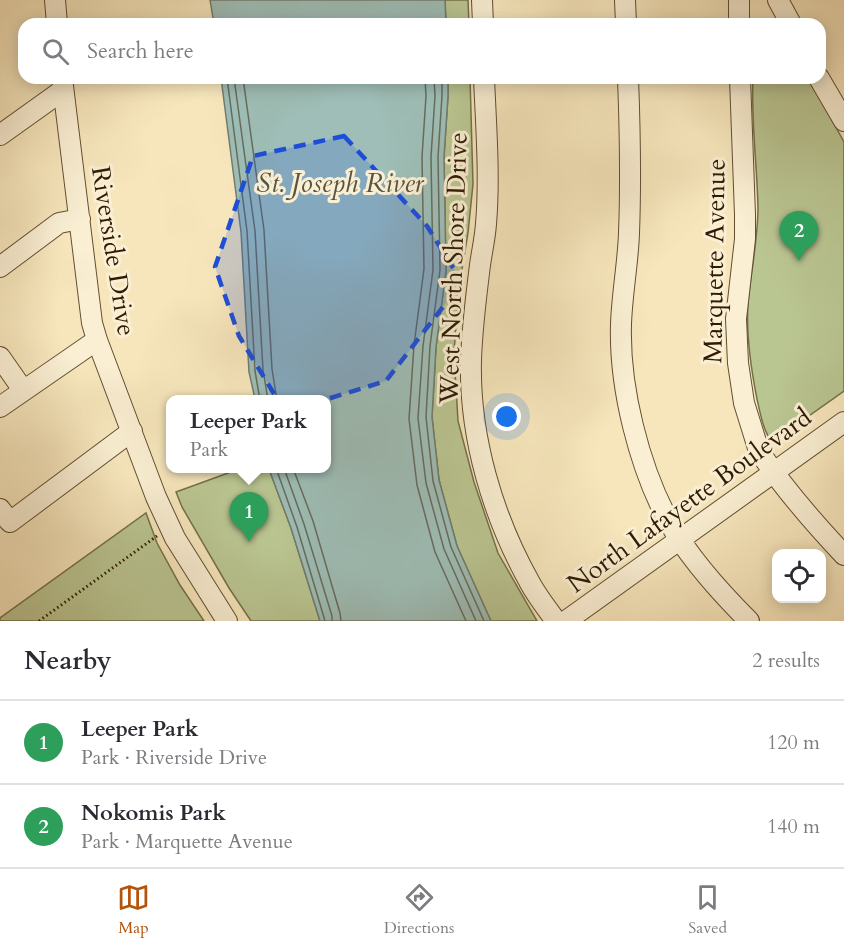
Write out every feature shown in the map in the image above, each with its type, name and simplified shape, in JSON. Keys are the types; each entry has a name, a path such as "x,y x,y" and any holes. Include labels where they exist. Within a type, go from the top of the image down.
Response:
{"street":[{"path":"55,0 56,18"},
{"path":"482,0 483,18"},
{"path":"625,0 626,18"},
{"path":"739,0 739,18"},
{"path":"778,0 788,18"},
{"path":"0,135 63,84"},
{"name":"Riverside Drive","path":"63,84 97,340 156,497 175,538 227,621"},
{"name":"West North Shore Drive","path":"484,84 488,195 474,312 471,362 472,404 481,456 510,545 531,585 556,621"},
{"path":"628,84 630,173 628,256 621,325 623,369 628,403 639,449 653,489 669,523 729,601 749,621"},
{"name":"Marquette Avenue","path":"740,84 745,239 736,319 738,363 744,403 758,448 773,473 844,555"},
{"path":"822,84 844,121"},
{"path":"0,267 59,223 80,219"},
{"path":"0,407 97,340"},
{"path":"0,357 24,390"},
{"name":"North Lafayette Boulevard","path":"566,621 844,422"},
{"path":"0,509 10,522 132,431"}],"path":[{"path":"39,621 157,536"}],"highlighted area":[{"path":"344,136 427,226 462,282 386,381 285,412 239,336 215,267 253,156"}],"green space":[{"path":"445,0 468,0 469,18 446,18"},
{"path":"448,84 470,84 473,184 459,287 454,353 458,421 474,482 498,553 537,621 491,621 457,546 439,480 432,417 436,347 446,271 444,157"},
{"path":"753,84 812,84 844,142 844,391 772,442 764,427 757,399 748,327 748,303 758,219"},
{"path":"228,473 270,473 291,528 320,621 251,621 229,588 182,507 176,492"},
{"path":"146,513 157,543 180,585 204,621 0,621 0,618"}],"water":[{"path":"210,0 445,0 446,18 213,18"},
{"name":"St. Joseph River","path":"222,84 448,84 444,157 446,271 436,347 432,417 439,480 457,546 491,621 320,621 291,528 270,473 331,473 331,395 254,395 249,372 241,232"}],"place":[{"name":"Nokomis Park","path":"799,261"},
{"name":"Leeper Park","path":"249,542"}]}
